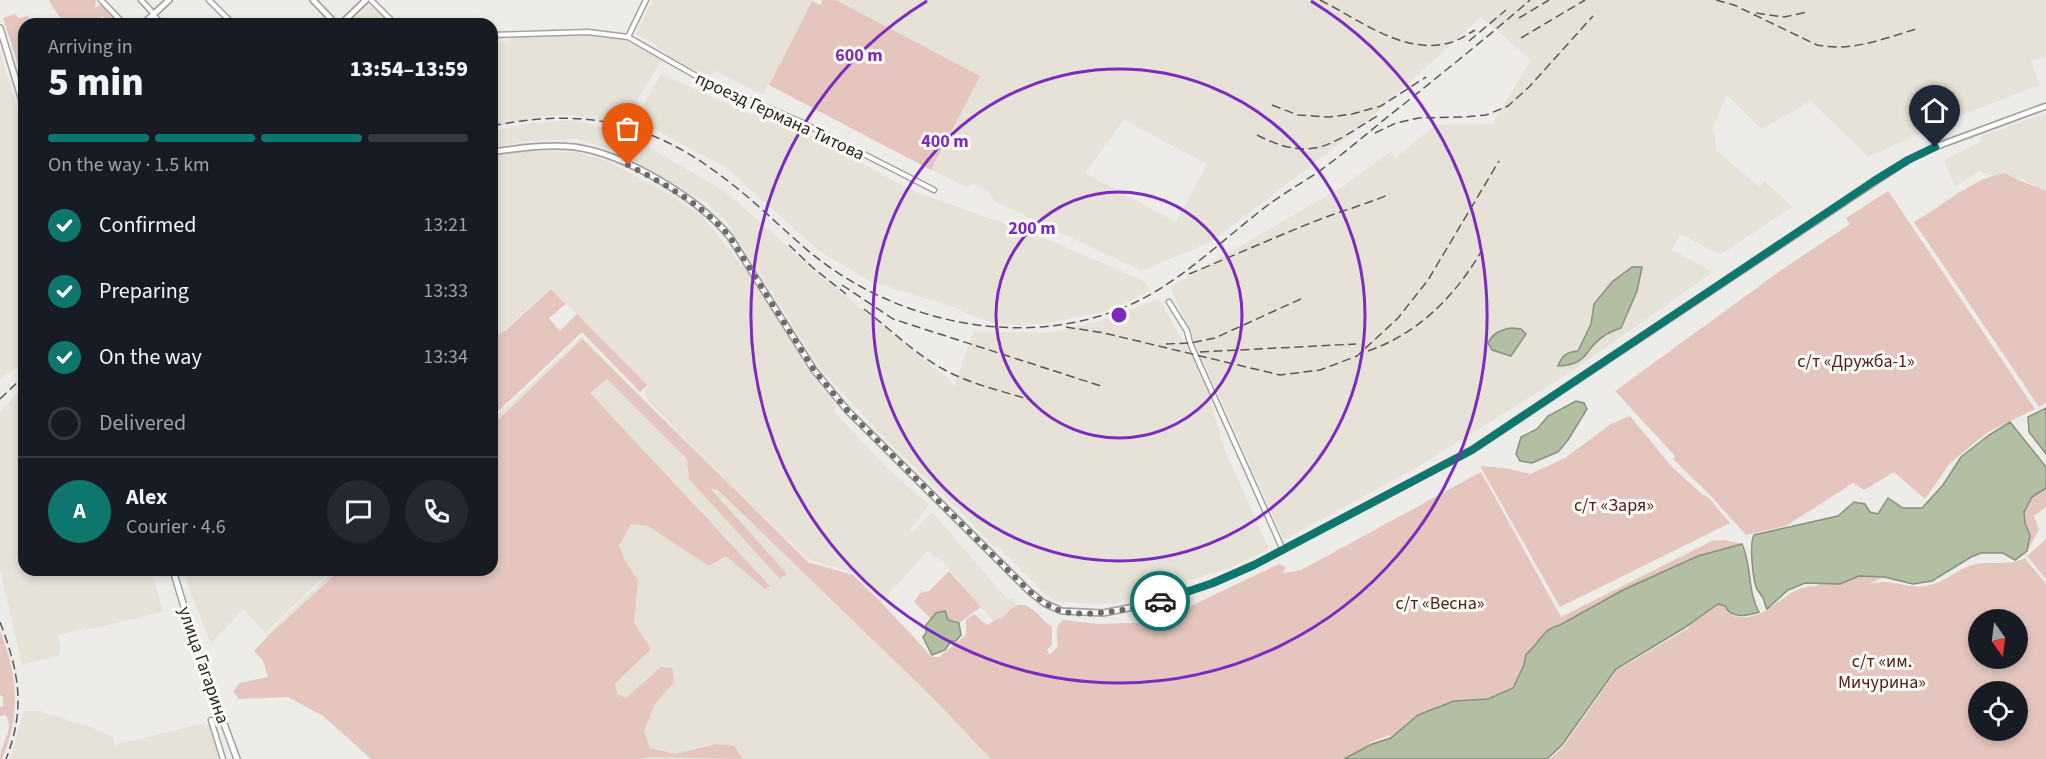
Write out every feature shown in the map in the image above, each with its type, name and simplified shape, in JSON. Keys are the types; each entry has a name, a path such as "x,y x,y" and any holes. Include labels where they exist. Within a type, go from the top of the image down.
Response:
{"main road":[{"path":"150,18 169,0"},
{"path":"313,0 330,18"},
{"path":"346,18 366,0"},
{"path":"0,28 18,87"},
{"path":"498,151 550,146 577,148 609,156 672,189 713,219 730,237 814,370 847,410 1021,583 1044,603 1062,611 1103,613 1154,603 1213,583 1283,550 1472,450 1908,160 1935,147 2046,105"},
{"name":"улица Гагарина","path":"175,576 196,650 237,759"}],"street":[{"path":"101,0 118,18"},
{"path":"141,0 157,18"},
{"path":"209,0 227,18"},
{"path":"371,0 389,18"},
{"path":"498,35 588,32 628,37 646,0"},
{"name":"проезд Германа Титова","path":"628,37 705,81 803,123 934,190"},
{"path":"1169,302 1187,331 1190,343 1283,550"},
{"path":"211,720 223,759"}],"shaded area":[{"path":"653,0 812,1 763,95 716,71 708,76 670,58 657,48 658,46 636,34"},
{"path":"836,0 2046,0 2046,56 2031,61 2040,85 1959,116 1868,157 1810,100 1761,129 1727,95 1713,127 1717,151 1759,187 1765,181 1792,207 1720,255 1681,234 1672,250 1713,272 1574,370 1421,465 1284,540 1170,287 1345,185 1391,151 1396,158 1435,125 1492,124 1531,60 1481,17 1356,131 1212,241 1142,271 994,201 988,191 974,184 966,187 931,170 980,76","holes":["1124,120 1207,164 1176,222 1085,173"]},
{"path":"368,6 377,9 385,18 355,18"},
{"path":"592,35 624,40 662,60 623,123 571,115 542,116 498,125 498,43 514,37"},
{"path":"0,53 18,109 18,367 2,377 0,381"},
{"path":"661,74 752,115 754,112 762,116 761,119 765,121 770,113 911,190 1049,240 1142,280 1151,290 1102,312 1048,323 1019,325 998,324 977,318 954,307 869,281 818,250 725,167 635,119"},
{"path":"2046,113 2046,191 2006,173 1990,175 1978,171 1955,187 1944,160 1980,142 1982,136"},
{"path":"575,120 617,131 611,149 575,139 531,141 498,146 498,130 531,123"},
{"path":"629,136 726,192 821,276 945,376 954,386 974,331 1051,333 1098,321 1159,299 1207,389 1224,448 1269,549 1230,568 1113,604 1057,602 1043,592 998,546 995,548 892,446 821,370 726,221 704,201 619,154"},
{"path":"527,151 576,152 608,161 669,194 703,217 748,273 811,374 837,406 833,410 885,466 929,505 910,530 913,532 932,512 1008,600 1011,598 1017,605 994,622 938,556 935,558 928,551 882,601 853,573 808,559 740,495 650,403 644,392 648,387 551,288 498,334 498,155"},
{"path":"1632,267 1642,267 1637,291 1621,328 1597,341 1576,363 1558,366 1565,355 1578,351 1591,324 1594,304 1612,282"},
{"path":"1511,328 1521,329 1526,334 1511,356 1492,350 1488,343 1492,337 1500,331"},
{"path":"582,336 993,759 376,759 315,694 266,635 328,576 498,576 498,415"},
{"path":"18,392 18,576 154,576 163,612 58,635 61,648 58,656 22,665 0,569 0,412"},
{"path":"1576,401 1584,403 1587,409 1558,452 1532,463 1520,461 1516,454 1521,437 1537,429 1548,416"},
{"path":"2046,408 2046,454 2029,432 2028,417"},
{"path":"2010,422 2046,467 2046,488 2032,497 2024,512 2025,523 2030,535 2027,551 2015,560 2003,553 1981,553 1932,581 1913,584 1884,577 1859,576 1840,584 1805,583 1788,590 1767,609 1756,587 1754,576 1752,553 1754,535 1838,516 1854,502 1865,504 1870,512 1878,514 1888,498 1903,508 1922,508 1943,485 1961,457"},
{"path":"1742,544 1755,604 1759,612 1735,615 1725,606 1718,604 1684,628 1616,669 1562,745 1547,759 1344,759 1372,744 1391,738 1418,715 1454,701 1488,699 1513,688 1524,665 1526,654 1548,630 1623,590 1698,556"},
{"path":"186,576 325,576 265,633 243,609 211,644"},
{"path":"945,611 948,620 959,623 961,635 956,641 951,641 945,650 932,655 923,637 926,633 926,625 936,613"},
{"path":"23,711 40,711 99,730 113,737 115,745 200,724 210,725 219,759 11,759"}],"green space":[{"path":"49,0 96,0 95,8 103,4 117,18 102,16 100,18 62,18"},
{"path":"823,0 836,0 980,76 931,170 769,85 812,1 820,5"},
{"path":"15,14 19,18 18,64 3,18"},
{"path":"2006,173 2046,191 2046,403 2039,407 1914,222 1970,186"},
{"name":"с/т «Дружба-1»","path":"1888,191 2035,409 1988,432 1950,463 1925,499 1894,472 1864,490 1853,483 1786,526 1746,535 1673,459 1675,456 1615,391 1780,271 1850,224 1846,218"},
{"path":"551,289 566,304 549,318 560,331 577,314 647,385 640,392 582,332 498,411 498,335"},
{"name":"с/т «Весна»","path":"582,339 808,562 853,575 932,657 939,657 966,635 966,620 974,614 987,625 1001,619 1016,606 1021,605 1030,608 1052,627 1052,644 1047,650 1050,655 1058,646 1057,629 1063,620 1098,624 1157,622 1279,564 1286,567 1283,573 1301,570 1481,472 1561,617 1712,541 1726,540 1742,544 1698,556 1623,590 1548,630 1526,654 1519,677 1515,684 1504,693 1487,699 1446,703 1428,711 1391,738 1389,735 1369,743 1372,744 1344,759 991,759 935,700 718,490 710,488 787,574 780,579 689,479 687,459 607,379 590,393 770,586 765,589 726,556 709,566 648,526 631,524 619,545 625,561 638,580 634,623 651,649 615,684 617,694 626,698 661,667 672,668 674,682 655,704 644,731 650,748 675,754 717,744 734,746 743,759 652,757 637,759 371,759 323,716 288,697 239,699 233,691 240,683 268,677 263,661 254,651 333,576 498,576 498,420"},
{"name":"с/т «Заря»","path":"1630,416 1672,467 1709,498 1730,523 1560,607 1480,466 1505,468 1530,474 1565,458 1611,424"},
{"path":"2046,488 2046,507 2034,516 2039,530 2027,551 2030,535 2025,523 2024,512 2032,497"},
{"path":"2046,539 2046,579 2027,556"},
{"name":"с/т «им. Мичурина»","path":"2025,558 2046,584 2046,759 1550,759 1563,747 1617,670 1687,629 1690,626 1684,628 1719,604 1725,606 1733,616 1748,617 1769,609 1797,590 1817,586 1820,583 1840,584 1859,576 1884,577 1870,583 1927,586 1970,566 1982,563 2006,563"},
{"path":"949,571 981,607 959,623 949,620 945,611 936,613 931,619 914,602 920,593 929,591"},
{"path":"0,631 11,663 15,695 12,727 2,759 0,759 1,753 9,725 5,715 0,716 3,697 0,695"}],"railway":[{"path":"1320,0 1365,25 1412,44 1445,44 1475,30"},
{"path":"498,125 555,118 584,119 612,123 639,131 693,156 744,194 812,254 849,280 891,301 934,316 980,325 1026,328 1072,323 1116,311 1172,281 1280,196 1340,156 1530,0"},
{"path":"1519,18 1549,0"},
{"path":"1521,38 1585,0"},
{"path":"1716,0 1734,5 1817,45 1830,47 1855,46 1916,29"},
{"path":"1469,41 1506,10"},
{"path":"1756,13 1784,17 1807,12"},
{"path":"1375,133 1396,123 1419,118 1486,115 1508,106 1529,87 1593,16"},
{"path":"1272,105 1298,115 1329,117 1352,114 1381,106 1426,77"},
{"path":"1257,135 1292,148 1320,147 1346,135 1377,116"},
{"path":"1066,327 1104,333 1280,375 1320,370 1357,356 1398,318 1428,280 1499,161"},
{"path":"1189,274 1304,226 1390,194"},
{"path":"789,245 846,294"},
{"path":"1368,351 1403,334 1434,312 1459,284 1481,252"},
{"path":"842,285 893,319 1101,386"},
{"path":"1166,344 1190,343 1215,338 1305,297"},
{"path":"864,309 912,348 943,369 975,383 1031,400"},
{"path":"1200,352 1356,344"},
{"path":"0,399 18,382"},
{"path":"0,622 12,657 18,690 16,723 6,759"}],"way so far":[{"path":"628,165 656,179 694,203 721,226 814,370 847,410 1029,591 1044,603 1062,611 1080,613 1103,613 1160,601"}],"route":[{"path":"1160,601 1213,583 1254,565 1472,450 1874,181 1935,147"}]}
